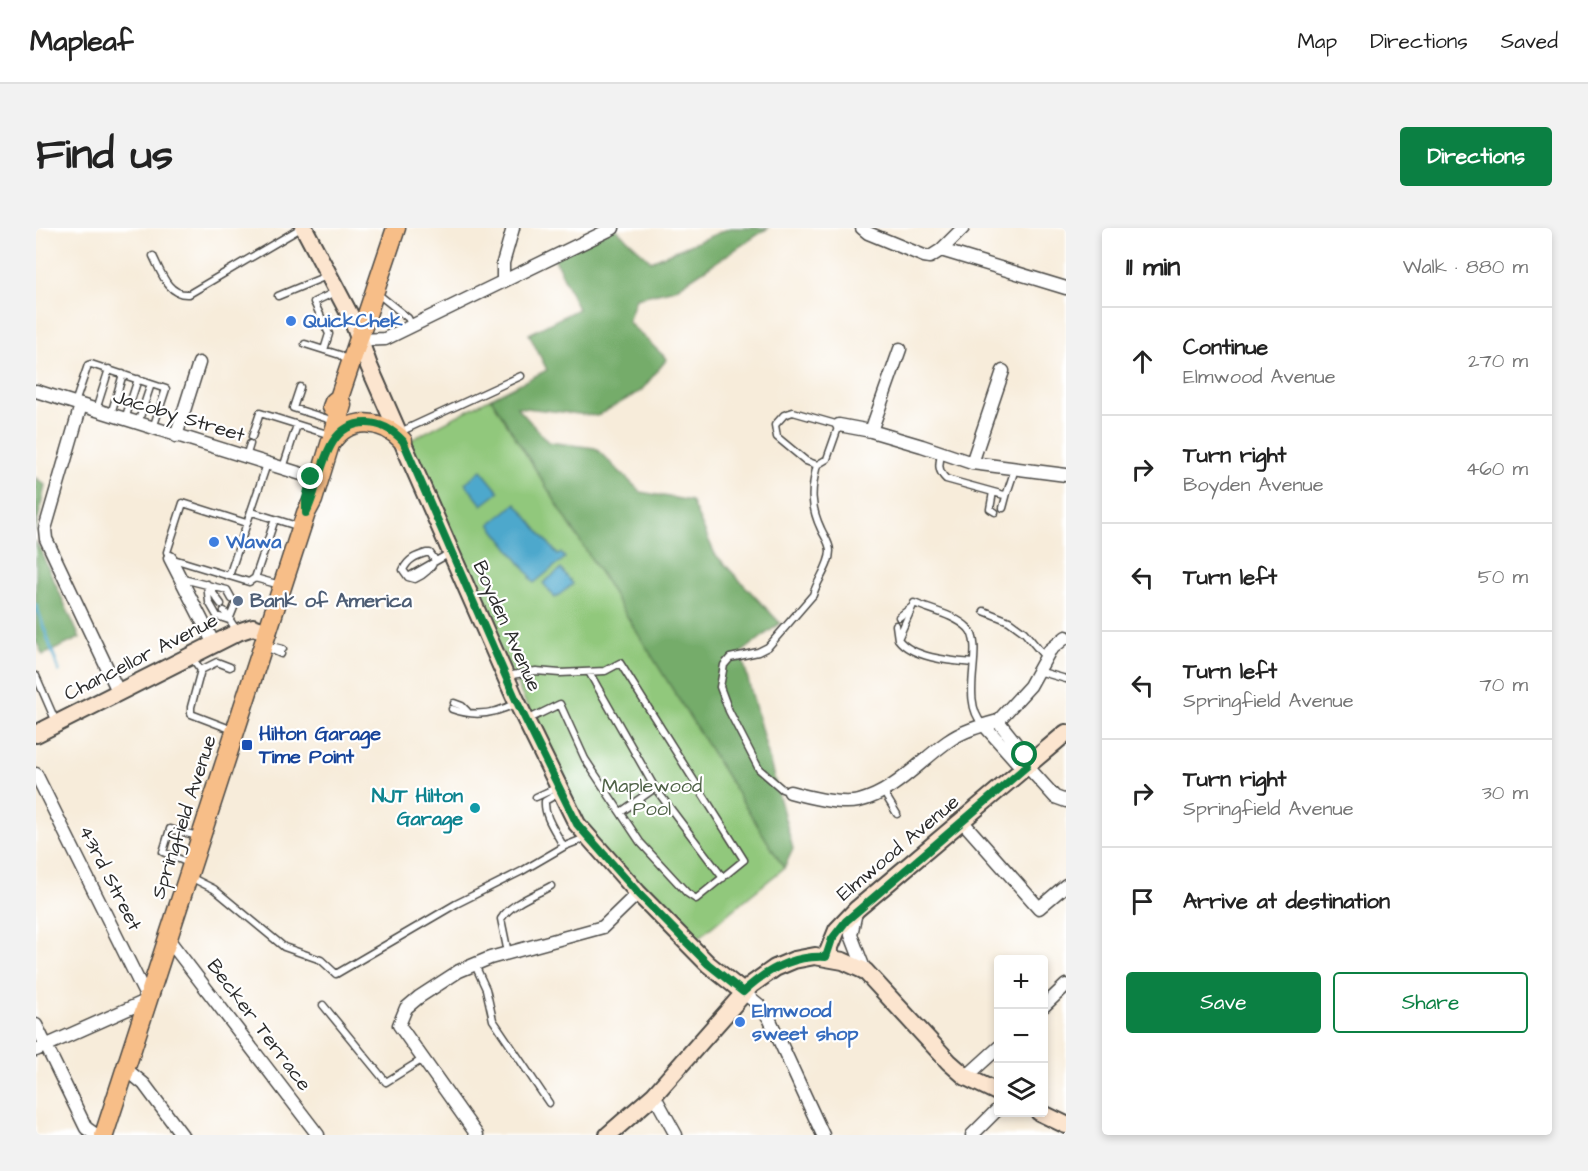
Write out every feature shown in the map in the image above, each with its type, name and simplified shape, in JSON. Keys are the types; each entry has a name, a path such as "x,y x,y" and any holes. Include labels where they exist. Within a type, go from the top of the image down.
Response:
{"main road":[{"name":"Springfield Avenue","path":"304,520 311,477 326,426 334,402 339,398 396,228"},
{"name":"Springfield Avenue","path":"104,1135 267,642 304,520 313,500 342,405 339,398"},
{"path":"327,453 336,436 350,426 359,423 378,424 401,436"}],"street":[{"name":"Boyden Avenue","path":"303,228 352,318 359,340 517,703 577,824 638,893 714,970 743,992"},
{"path":"503,280 503,263 513,228"},
{"path":"359,340 385,339 613,228"},
{"path":"862,228 868,233 924,256 930,256 941,250 963,228"},
{"path":"941,250 1066,288"},
{"path":"871,431 900,349"},
{"path":"176,436 199,363"},
{"path":"972,463 1003,371"},
{"name":"Jacoby Street","path":"36,391 311,477"},
{"path":"78,404 45,529 46,539 118,691"},
{"path":"839,424 871,431 972,463 1066,475"},
{"path":"170,558 214,644"},
{"name":"Chancellor Avenue","path":"36,734 214,644 233,626 253,627 267,642"},
{"path":"790,792 856,802 883,791 948,741 998,721 1030,686 1050,650 1066,637"},
{"path":"998,721 1025,755 1027,766"},
{"path":"984,725 1017,762 1027,766 1056,797 1066,801"},
{"name":"Elmwood Avenue","path":"826,957 837,930 857,909 1066,733"},
{"name":"43rd Street","path":"36,774 148,1000"},
{"path":"962,821 1040,909 1066,885"},
{"path":"477,1135 399,1025 400,1017 406,1008 419,997 474,964 603,927 638,893"},
{"path":"857,909 851,934 865,971 949,1062 966,1077 994,1091"},
{"name":"Becker Terrace","path":"168,939 318,1135"},
{"path":"608,1135 654,1095 743,992 759,978 794,960 815,956 843,961 865,971"},
{"path":"1048,1001 1066,985"},
{"path":"743,992 759,1005 769,1018 823,1135"},
{"path":"41,1048 148,1000"},
{"path":"36,1025 41,1048 86,1128 96,1135"},
{"path":"966,1077 994,1052"},
{"path":"126,1070 144,1084 182,1135"},
{"path":"654,1095 676,1135"},
{"path":"972,1135 994,1113"},
{"path":"1048,1117 1066,1125"}],"lane":[{"path":"153,256 169,287 182,294 189,294 303,228"},
{"path":"278,296 329,275"},
{"path":"324,350 329,334 314,302 338,291"},
{"path":"375,292 408,318 412,326"},
{"path":"305,344 340,355 351,364"},
{"path":"78,404 88,365 109,369 166,389 153,429"},
{"path":"96,410 109,369"},
{"path":"110,415 123,374"},
{"path":"401,436 520,376"},
{"path":"125,420 138,379"},
{"path":"138,424 151,384"},
{"path":"300,387 293,408 326,426"},
{"path":"790,792 782,789 759,769 729,711 720,687 724,665 730,658 758,652 768,646 813,595 815,585 830,556 830,547 814,515 811,487 817,465 827,459 839,424 794,412 784,415 775,425 777,436 806,461 817,465"},
{"path":"246,457 260,413 297,425 326,426"},
{"path":"283,468 297,425"},
{"path":"942,453 939,461 940,473 946,479 1004,495 1007,493"},
{"path":"229,576 267,464"},
{"path":"1003,508 1015,469"},
{"path":"993,492 990,509 995,512"},
{"path":"246,523 183,503 167,552 170,558 249,582 255,578 275,519"},
{"path":"252,512 275,519 304,520"},
{"path":"435,560 430,554 415,557 407,563 404,570 408,577 415,579 422,576 435,560 451,552"},
{"path":"255,578 283,586"},
{"path":"182,579 227,590 234,602 233,626"},
{"path":"207,584 233,626"},
{"path":"207,584 209,602 217,616 233,626"},
{"path":"899,617 914,603 954,619 970,630 975,645 972,688 975,716 984,725"},
{"path":"898,639 912,607"},
{"path":"984,611 1009,621 1024,632 1046,657"},
{"path":"896,625 898,639 905,646 950,662 973,663"},
{"path":"267,642 282,652"},
{"path":"190,655 201,670"},
{"path":"230,667 217,662 201,670 191,714 236,731"},
{"path":"505,676 536,671 560,673 605,671 620,663 744,860 696,899 687,893 640,842 585,759 560,704 526,721"},
{"path":"1038,671 1066,679"},
{"path":"589,672 655,788 723,878"},
{"path":"36,676 57,723"},
{"path":"453,706 461,712 467,711 483,715 503,710 517,703"},
{"path":"621,812 655,788"},
{"path":"536,796 560,789"},
{"path":"560,789 545,801 545,811 565,846"},
{"path":"883,791 897,814"},
{"path":"201,837 170,829 163,852 189,876 214,889 284,947 321,960 336,975 456,904 522,871 565,846 588,837"},
{"path":"509,953 501,919 503,915 551,886"},
{"path":"474,964 486,988 493,1020 549,1103"},
{"path":"323,1005 386,1082 423,1059"}],"green space":[{"path":"615,228 651,261 730,228 768,228 675,289 636,298 628,322 667,359 641,391 597,416 517,407 548,442 595,448 641,492 691,501 715,554 780,623 741,653 793,849 784,868 491,398 547,370 529,334 578,309 554,257"},
{"name":"Maplewood Pool","path":"491,398 784,868 687,947 592,843 403,444"},
{"path":"36,478 45,485 36,531"},
{"path":"36,541 80,638 43,655 36,641"}],"water":[{"path":"481,470 499,492 482,505 465,483"},
{"path":"516,503 558,555 561,553 565,558 534,583 490,524"},
{"path":"561,569 573,584 555,598 543,583"}],"waterway":[{"path":"36,605 59,671"}],"place":[{"name":"QuickChek","path":"291,321"},
{"name":"Wawa","path":"214,542"},
{"name":"Bank of America","path":"238,601"},
{"name":"Hilton Garage Time Point","path":"247,745"},
{"name":"NJT Hilton Garage","path":"475,808"},
{"name":"Elmwood sweet shop","path":"740,1022"}],"route":[{"path":"311,477 306,499 306,513 313,500 327,453 336,436 344,429 359,423 378,424 388,428 403,441 516,700 577,824 638,893 708,964 743,992 767,972 794,960 815,956 826,957 837,930 868,900 1027,766 1025,755"}]}
